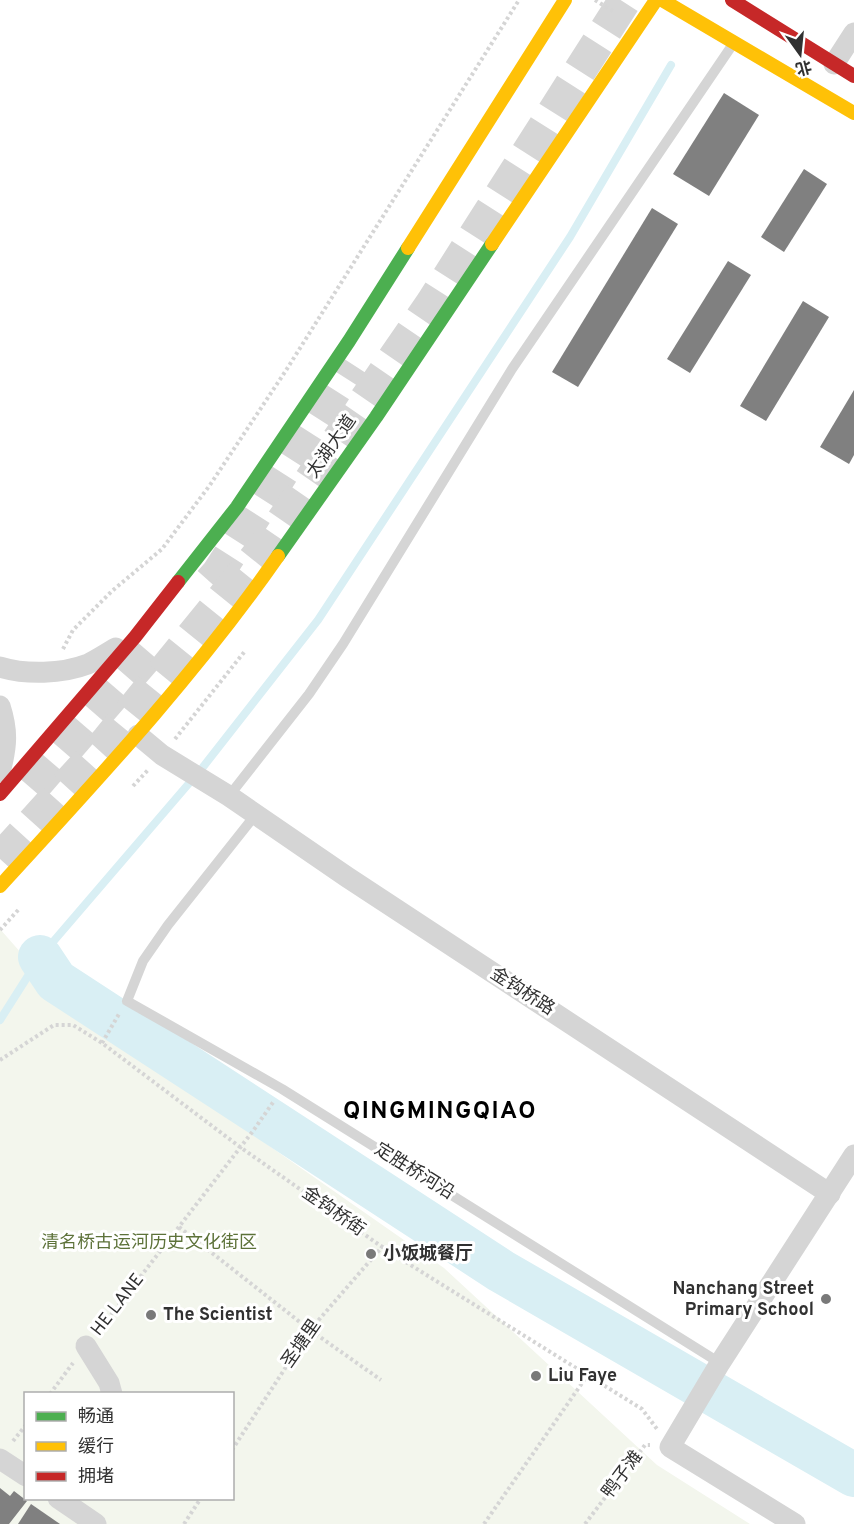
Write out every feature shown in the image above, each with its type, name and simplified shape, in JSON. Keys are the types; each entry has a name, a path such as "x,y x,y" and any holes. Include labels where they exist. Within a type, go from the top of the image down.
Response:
{"main road":[{"path":"0,794 135,638 237,507 349,341 565,0"},
{"name":"太湖大道","path":"0,886 138,735 256,588 376,417 656,0"},
{"path":"662,0 854,113"},
{"path":"732,0 854,76"}],"street":[{"path":"834,64 854,33"},
{"path":"0,667 9,670 51,672 87,664 135,638"},
{"path":"0,706 5,722 7,746 0,772"},
{"name":"金钩桥路","path":"138,735 366,890 830,1194"},
{"path":"795,1524 670,1447 720,1363 854,1155"},
{"path":"86,1346 109,1383 111,1392"},
{"path":"0,1459 24,1475"},
{"path":"61,1500 96,1524"}],"lane":[{"path":"222,792 309,693 343,644 512,369 733,43"},
{"path":"128,1001 143,962 168,925 256,814"},
{"name":"定胜桥河沿","path":"128,1001 282,1089 720,1363"}],"path":[{"path":"51,672 73,630 112,591 162,549 210,485 291,362 519,0"},
{"path":"102,1043 128,1001"},
{"name":"金钩桥街","path":"0,1060 54,1025 73,1025 102,1043 240,1147 382,1247 642,1409 670,1447"},
{"name":"HE LANE","path":"52,1392 253,1131 282,1089"},
{"path":"179,1227 310,1330 381,1380"},
{"name":"圣塘里","path":"234,1447 310,1330 382,1247"},
{"path":"484,1524 587,1376"},
{"name":"鸭子滩","path":"585,1524 645,1445 670,1447"},
{"path":"184,1524 200,1500"}],"green space":[{"name":"清名桥古运河历史文化街区","path":"0,929 65,1003 444,1268 657,1465 750,1524 0,1524"}],"building":[{"path":"724,93 759,115 709,196 673,174"},
{"path":"804,169 827,184 784,252 761,237"},
{"path":"652,208 678,224 578,387 552,372"},
{"path":"728,261 751,275 690,373 667,359"},
{"path":"803,301 829,317 766,421 740,406"},
{"path":"854,390 854,455 849,464 820,447"},
{"path":"0,1488 10,1496 14,1491 27,1501 9,1524 0,1524"},
{"path":"31,1504 60,1524 18,1524"}],"waterway":[{"path":"0,1020 40,957 203,767 318,620 570,237 671,65"},
{"path":"40,957 56,981 501,1271 854,1475"}],"tunnel":[{"path":"0,859 108,740 266,545 432,303 625,0"},
{"path":"210,582 352,364"},
{"path":"32,789 155,647"}],"traffic: fast":[{"path":"278,556 376,417 492,244"},
{"path":"178,582 237,507 349,341 408,248"}],"traffic: slow":[{"path":"408,248 565,0"},
{"path":"492,244 656,0"},
{"path":"662,0 854,113"},
{"path":"0,886 180,684 278,556"}],"traffic: jam":[{"path":"732,0 854,76"},
{"path":"0,794 135,637 178,582"}],"place":[{"name":"小饭城餐厅","path":"371,1254"},
{"name":"Nanchang Street Primary School","path":"826,1299"},
{"name":"The Scientist","path":"151,1315"},
{"name":"Liu Faye","path":"536,1376"}],"district":[{"name":"QINGMINGQIAO","path":"440,1112"}]}
